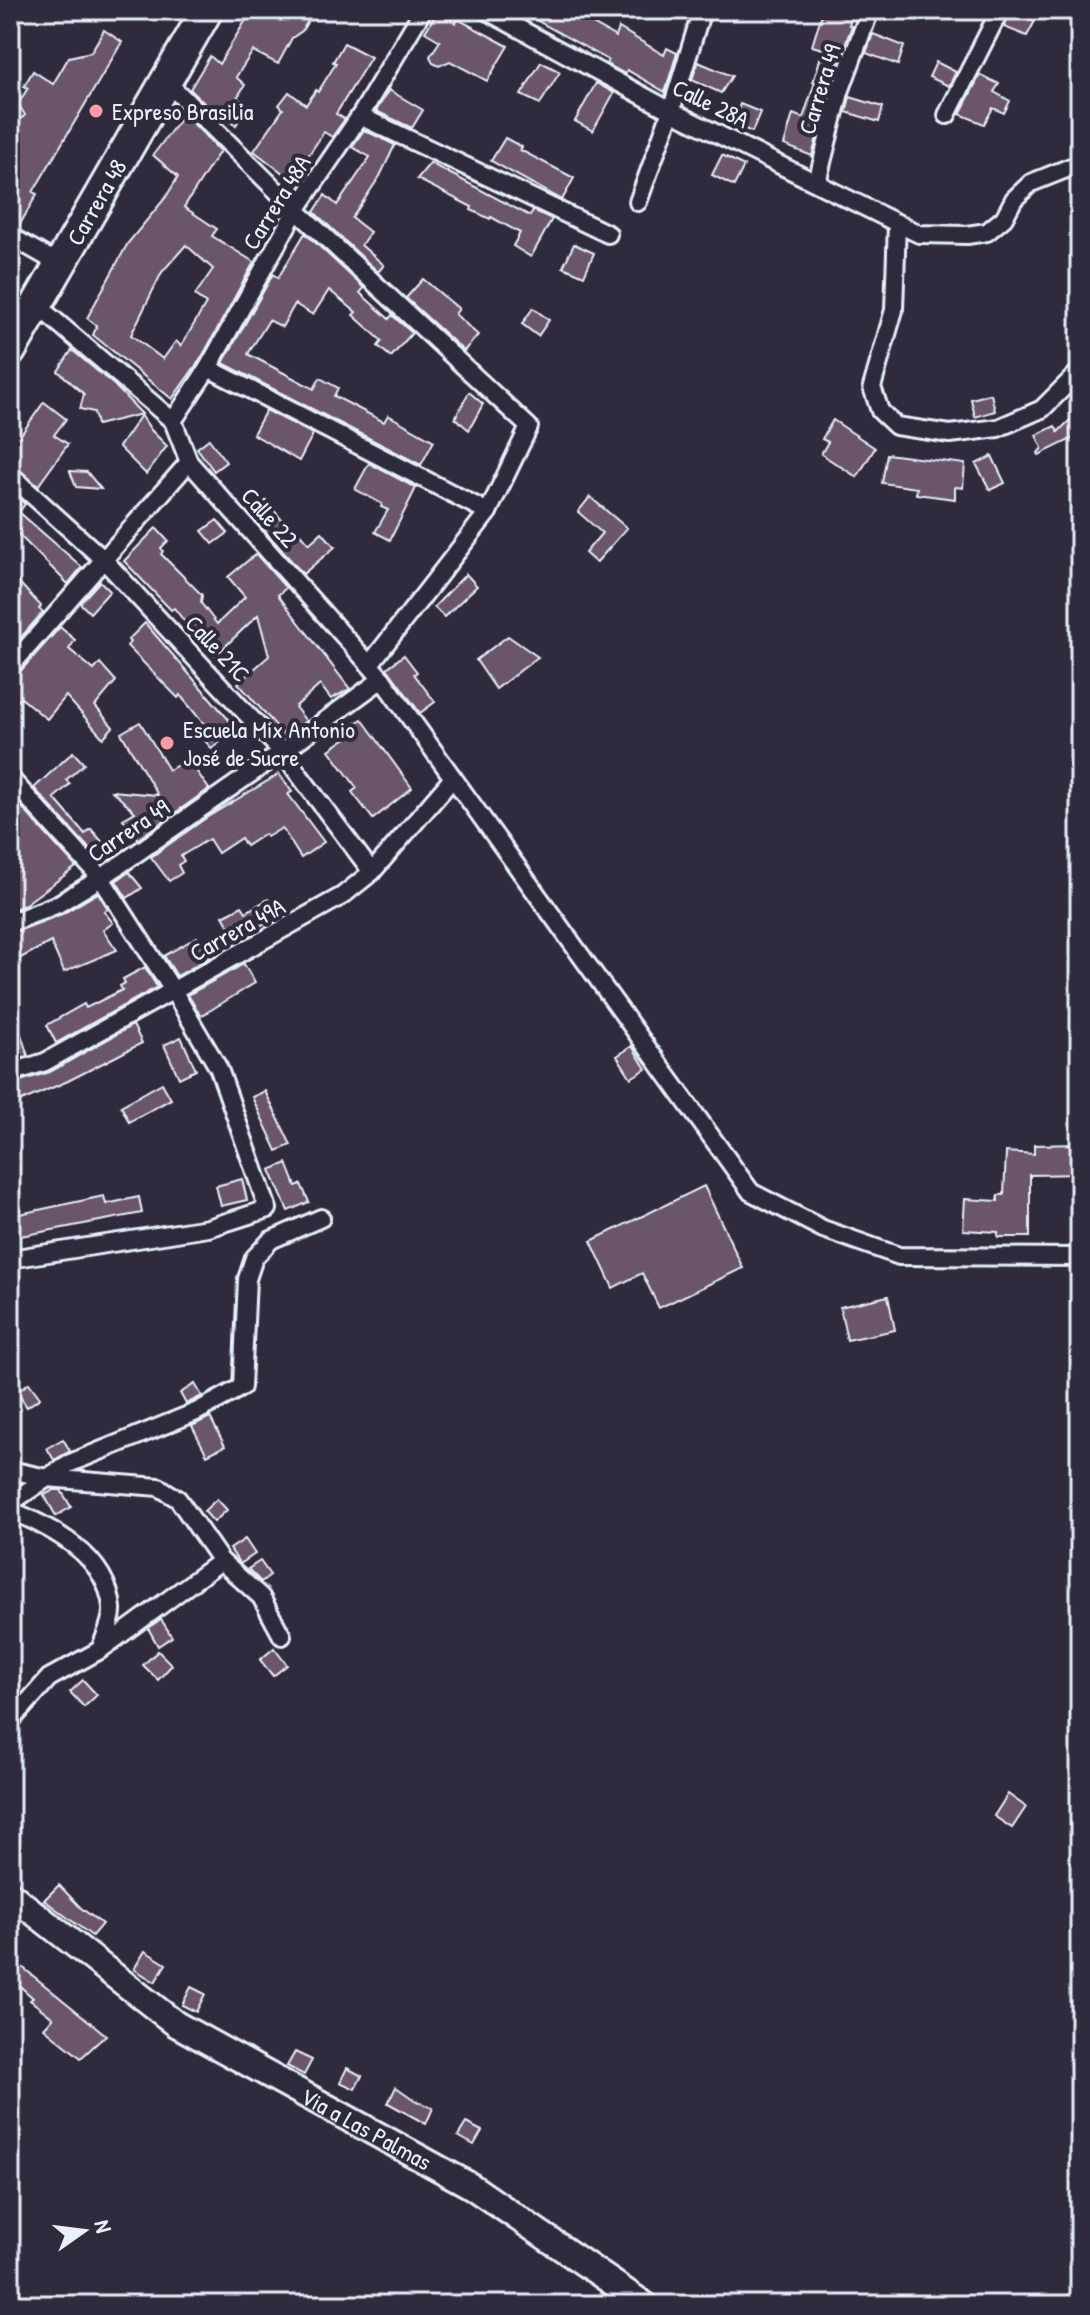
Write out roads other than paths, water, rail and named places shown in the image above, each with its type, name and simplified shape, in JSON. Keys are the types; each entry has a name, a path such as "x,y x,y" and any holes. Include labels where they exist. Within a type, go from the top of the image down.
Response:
{"highway":[{"name":"Carrera 48","path":"10,351 207,10"}],"street":[{"name":"Carrera 48A","path":"173,421 208,368 296,210 360,116 423,10"},
{"name":"Calle 28A","path":"485,10 671,111 919,234 967,235 987,232 1004,218 1014,199 1031,183 1071,167 1080,169"},
{"path":"638,202 671,111 702,10"},
{"name":"Carrera 49","path":"817,182 840,92 870,10"},
{"path":"947,115 1000,10"},
{"path":"166,81 296,210 529,427 488,512 370,664"},
{"path":"360,116 608,234"},
{"path":"897,223 894,310 872,387 880,411 896,426 950,434 998,428 1042,409 1080,371"},
{"path":"10,236 61,265"},
{"name":"Calle 22","path":"38,306 173,421 189,462 370,664 751,1192 823,1229 899,1256 1080,1257"},
{"path":"208,368 488,512"},
{"path":"10,667 189,462"},
{"name":"Calle 21C","path":"10,475 103,559 282,752 372,872"},
{"name":"Carrera 49","path":"10,923 58,904 101,878 382,679"},
{"path":"10,778 101,878 174,992 219,1069 268,1209 208,1228 10,1259"},
{"name":"Carrera 49A","path":"10,1073 45,1062 342,896 372,872 453,778"},
{"path":"10,1503 68,1464 196,1412 242,1387 247,1279 254,1258 271,1240 321,1218"},
{"path":"10,1470 47,1478 159,1487 178,1499 221,1561 261,1597 282,1636"},
{"path":"10,1510 43,1524 79,1548 104,1579 113,1611 100,1650"},
{"path":"10,1722 49,1678 100,1650 221,1561"},
{"name":"Via a Las Palmas","path":"10,1894 176,2024 471,2186 645,2305"}],"place":[{"name":"Expreso Brasilia","path":"96,111"},
{"name":"Escuela Mix Antonio José de Sucre","path":"167,743"}]}
